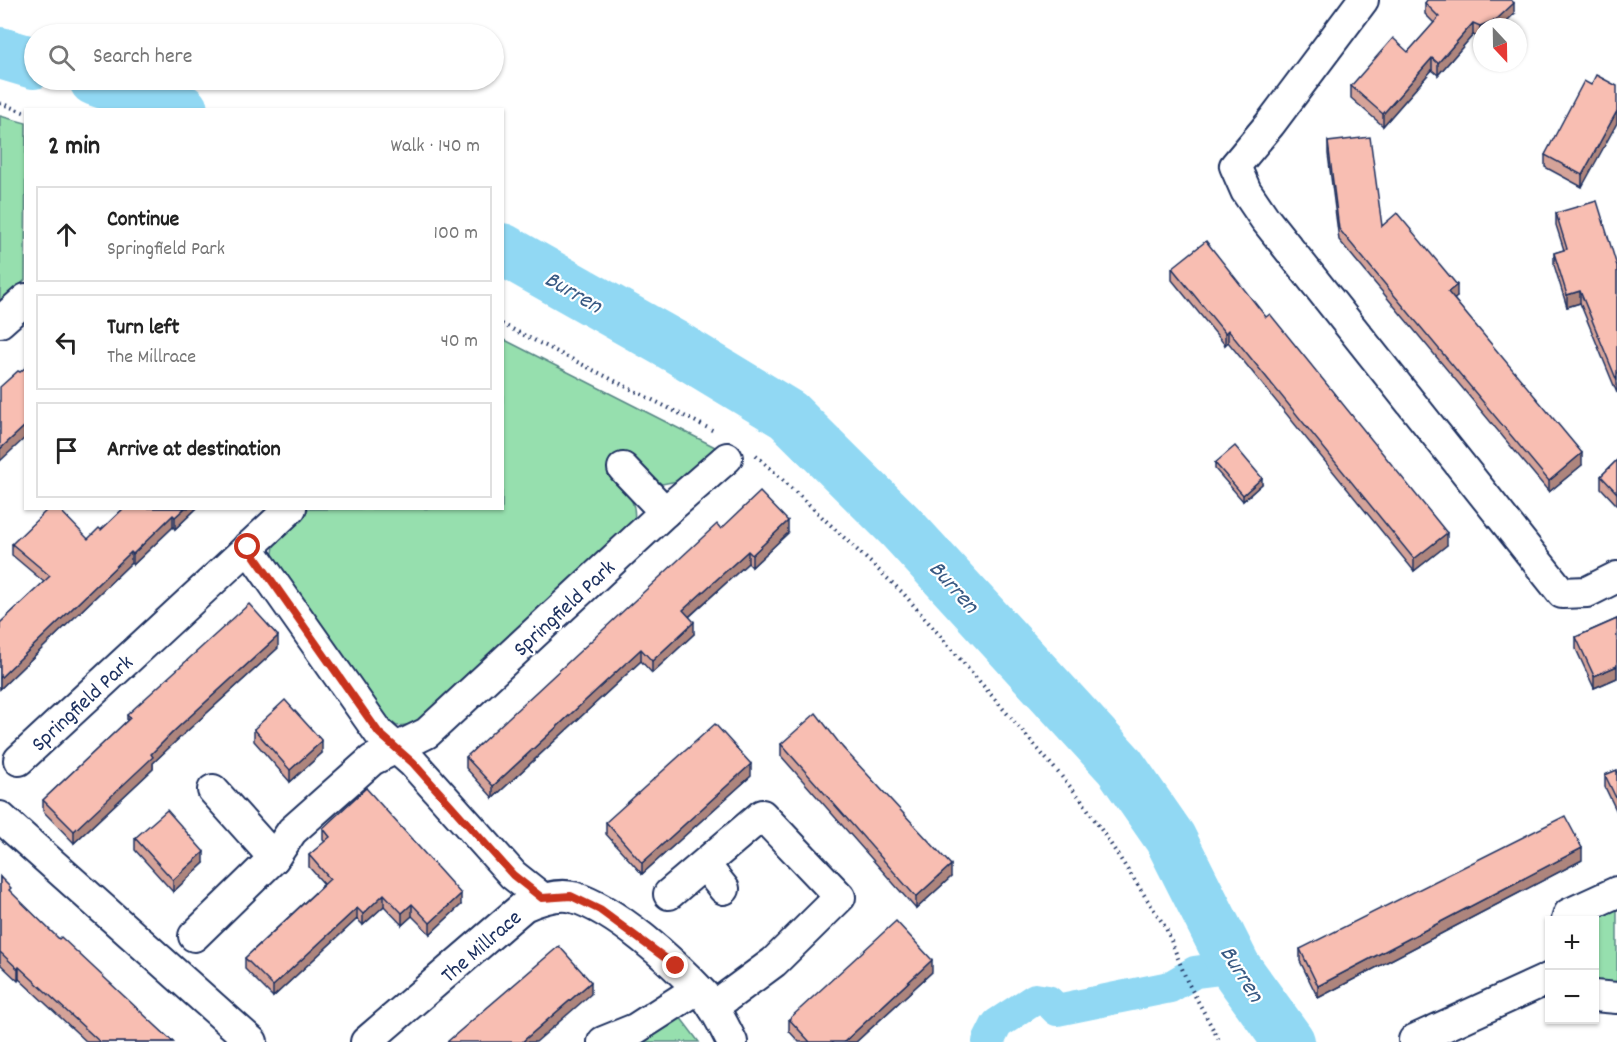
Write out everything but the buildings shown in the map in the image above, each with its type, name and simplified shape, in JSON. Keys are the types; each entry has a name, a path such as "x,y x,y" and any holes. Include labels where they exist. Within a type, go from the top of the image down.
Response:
{"street":[{"path":"1363,0 1235,166 1246,191 1265,219 1562,593 1587,592 1617,577"},
{"path":"0,322 24,301"},
{"name":"Springfield Park","path":"194,936 274,858 292,831 372,760 427,733 734,449"},
{"path":"623,468 665,512"},
{"name":"Springfield Park","path":"19,760 289,510"},
{"path":"248,547 379,733 413,763 513,875 542,898"},
{"path":"213,790 274,858"},
{"path":"603,1042 705,998 774,962 840,897 762,815 669,894"},
{"path":"0,817 134,940 252,1042"},
{"path":"705,865 724,889"},
{"path":"1568,916 1617,892"},
{"name":"The Millrace","path":"366,1042 524,906 542,898 571,896 600,910 676,966 705,998 732,1042"},
{"path":"1414,1040 1545,980"},
{"path":"1599,996 1617,998"}],"path":[{"path":"0,103 24,112"},
{"path":"504,325 734,449 903,593 1081,799 1166,928 1188,981 1220,1042"}],"green space":[{"path":"0,116 24,122 24,281 0,303"},
{"path":"504,340 717,448 677,481 662,484 650,476 610,475 632,501 635,514 634,523 415,724 397,726 383,715 272,558 275,541 305,510 504,510"},
{"path":"1617,903 1617,984 1599,981 1599,916 1593,916"},
{"path":"680,1017 699,1042 642,1042"}],"waterway":[{"name":"Burren","path":"0,53 24,60"},
{"name":"Burren","path":"124,90 176,108"},
{"name":"Burren","path":"504,250 676,347 788,415 900,526 1120,766 1170,838 1235,967 1289,1042"},
{"path":"988,1042 997,1024 1035,999 1048,1001 1057,1010 1170,987 1195,972 1235,967"}],"route":[{"path":"248,547 379,733 413,763 513,875 542,898 571,896 600,910 640,937 676,966"}]}
